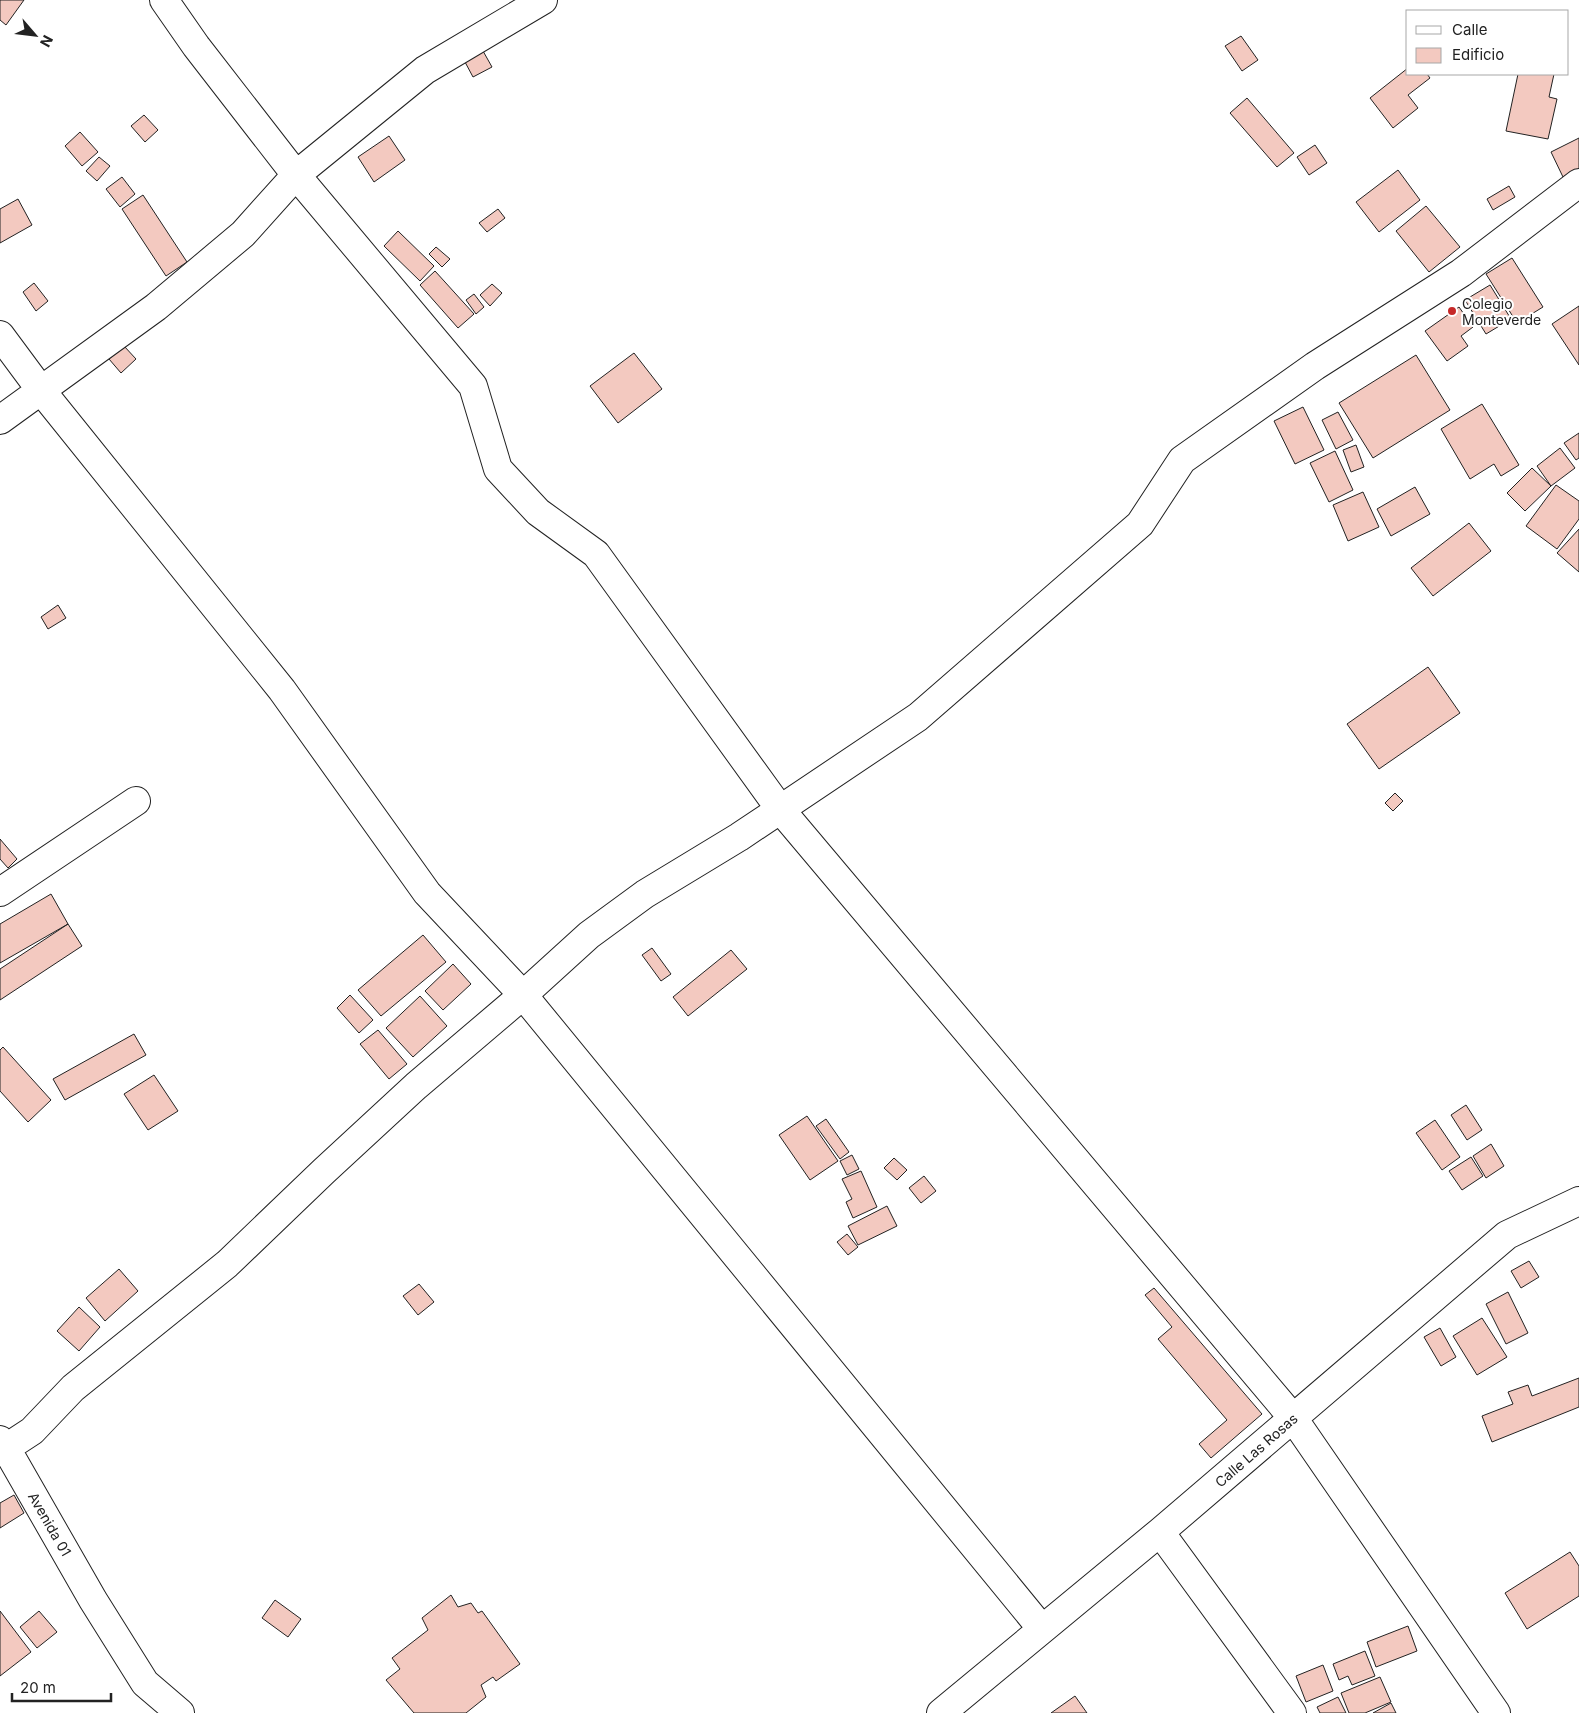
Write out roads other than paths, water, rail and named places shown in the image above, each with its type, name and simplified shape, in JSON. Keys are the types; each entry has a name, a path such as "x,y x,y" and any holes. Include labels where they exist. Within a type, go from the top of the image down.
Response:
{"street":[{"path":"164,0 196,46 296,175 473,386 498,469 538,512 596,554 780,809 1292,1418 1496,1713"},
{"path":"0,420 40,389 156,308 243,234 296,175 425,70 543,0"},
{"path":"3,1444 32,1431 73,1388 228,1264 324,1171 416,1086 524,995 590,935 645,894 738,837 918,717 1140,524 1182,460 1315,366 1461,273 1579,183"},
{"path":"0,335 40,389 282,690 427,893 524,995 1042,1629"},
{"path":"0,892 136,801"},
{"name":"Calle Las Rosas","path":"941,1713 1160,1532 1507,1235 1579,1201"},
{"name":"Avenida 01","path":"3,1444 93,1600 146,1683 180,1713"},
{"path":"1160,1532 1292,1713"}],"place":[{"name":"Colegio Monteverde","path":"1452,311"}]}
